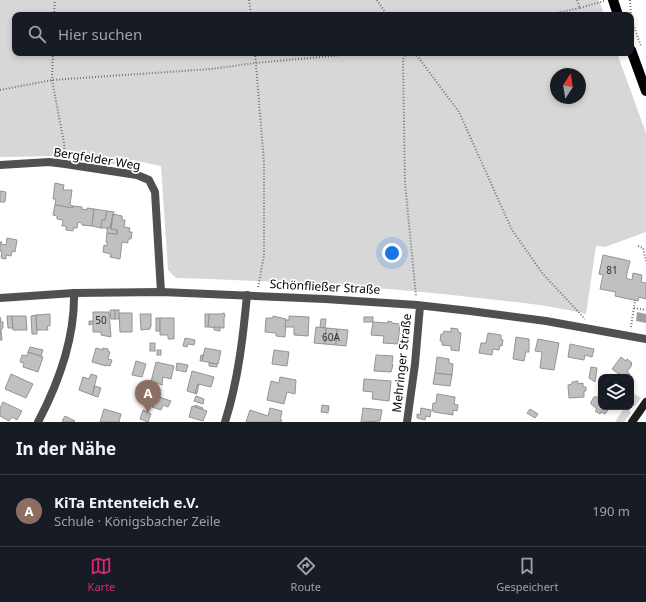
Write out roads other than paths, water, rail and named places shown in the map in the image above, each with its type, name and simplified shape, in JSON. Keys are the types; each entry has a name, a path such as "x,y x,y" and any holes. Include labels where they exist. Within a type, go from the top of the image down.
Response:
{"main road":[{"path":"613,0 617,12"},
{"path":"633,56 646,91"}],"street":[{"name":"Bergfelder Weg","path":"0,165 49,162 137,175 149,180 155,192 161,292"},
{"name":"Schönfließer Straße","path":"0,298 74,293 161,292 257,295 419,306 546,321 646,339"},
{"path":"38,422 62,370 70,337 74,293"},
{"path":"225,422 234,389 243,341 247,295"},
{"name":"Mehringer Straße","path":"407,422 415,364 419,306"},
{"path":"632,422 646,402"}],"place":[{"name":"KiTa Ententeich e.V.","path":"148,413"}]}
